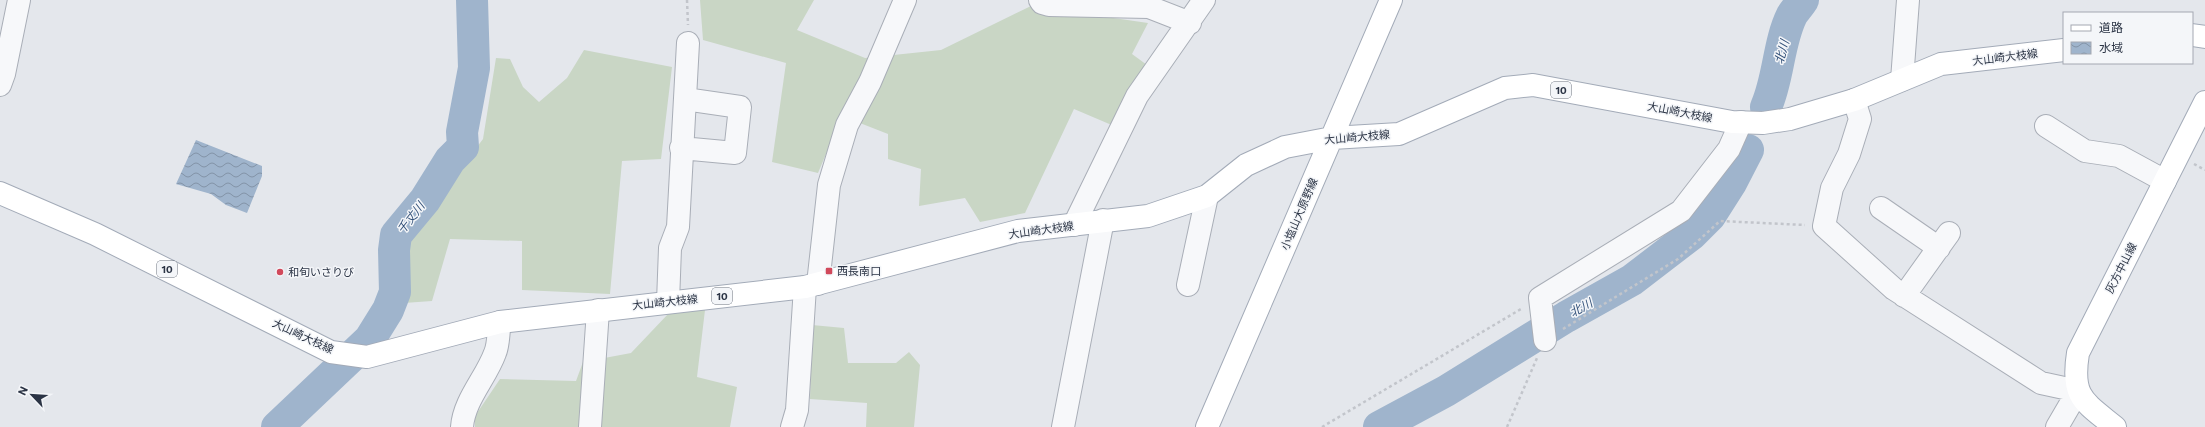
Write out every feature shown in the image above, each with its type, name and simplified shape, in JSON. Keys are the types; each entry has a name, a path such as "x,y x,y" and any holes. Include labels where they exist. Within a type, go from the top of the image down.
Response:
{"main road":[{"name":"小塩山大原野線","path":"1207,427 1391,0"},
{"path":"2193,35 2205,37"},
{"name":"大山崎大枝線","path":"0,194 95,234 331,352 368,357 500,322 812,286 1018,231 1148,216 1207,196 1246,165 1285,146 1332,138 1399,134 1505,88 1533,85 1742,122 1763,123 1790,119 1854,100 1941,64 2063,50"},
{"name":"灰方中山線","path":"2115,427 2088,405 2078,391 2074,376 2078,353 2205,102"}],"street":[{"path":"0,85 4,74 19,0"},
{"path":"792,427 797,410 812,286 830,185 847,126 870,82 905,0"},
{"path":"1040,0 1042,4 1049,5 1149,8 1190,23"},
{"path":"1074,225 1138,96 1190,23 1204,0"},
{"path":"1902,80 1908,0"},
{"path":"668,302 670,248 678,226 681,148 688,43"},
{"path":"681,148 735,153 740,107 685,99"},
{"path":"1854,100 1860,119 1849,154 1832,188 1824,226 1894,289 1904,296 2041,384 2078,391 2057,427"},
{"path":"1545,340 1540,298 1681,211 1729,149 1742,122"},
{"path":"2046,126 2085,151 2119,156 2165,181"},
{"path":"1188,285 1207,196"},
{"path":"1881,208 1944,240 1904,296"},
{"path":"1063,427 1103,220"},
{"path":"590,427 598,310"},
{"path":"462,427 463,418 469,402 496,352 500,322"}],"path":[{"path":"1507,427 1545,340 1678,259 1720,222 1824,226"},
{"path":"1322,427 1540,298"}],"green space":[{"path":"700,0 814,0 797,30 865,58 941,50 1031,6 1148,23 1132,54 1147,65 1114,126 1074,109 1025,213 980,222 965,198 919,206 921,169 888,159 888,134 842,116 818,173 772,162 786,63 703,40"},
{"path":"584,50 672,67 661,159 622,161 610,294 522,290 522,241 450,239 432,301 404,303 405,242 483,139 496,58 510,59 523,87 539,102 567,78"},
{"path":"705,310 697,377 737,387 730,427 475,427 475,416 500,379 576,381 583,362 631,353 669,313"},
{"path":"812,325 844,328 848,363 896,363 909,352 920,365 914,427 866,427 867,403 810,399"}],"water":[{"path":"196,140 262,166 262,176 247,213 226,205 211,194 176,184"}],"waterway":[{"name":"千丈川","path":"277,427 370,339 388,310 395,292 394,250 396,235 425,200 450,160 463,147 462,132 474,68 472,0"},
{"name":"北川","path":"1766,107 1774,84 1787,26 1792,15 1803,0"},
{"name":"北川","path":"1379,427 1446,391 1566,317 1632,280 1692,234 1710,216 1731,183 1748,150"}],"place":[{"name":"西長南口","path":"829,271"},
{"name":"和旬いさりび","path":"280,272"}]}
